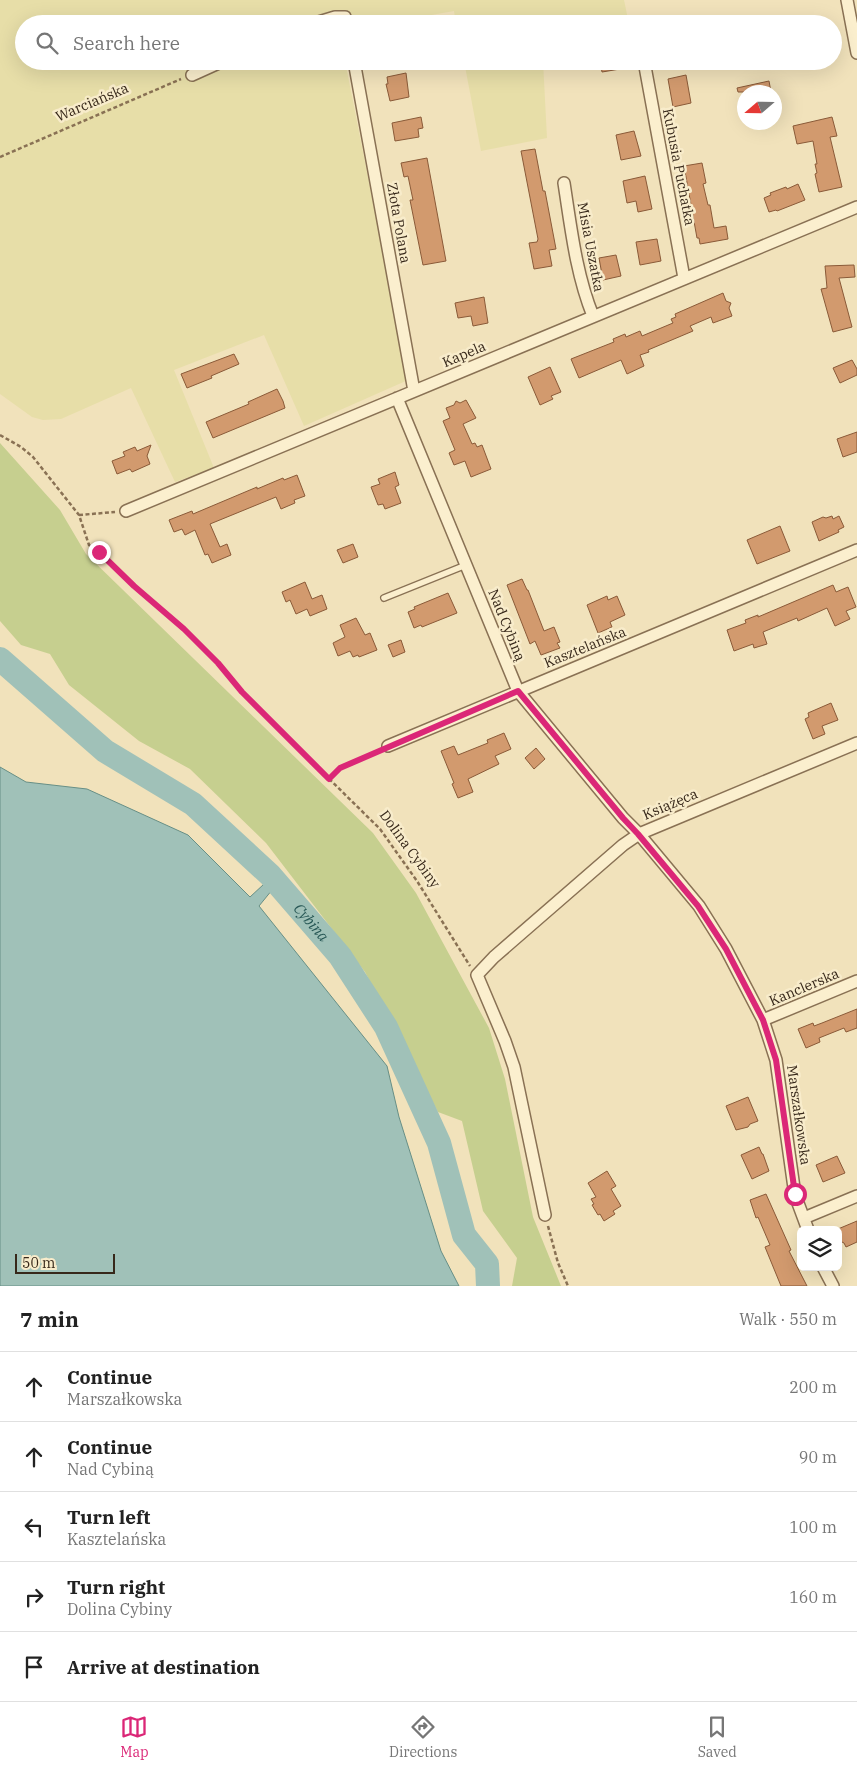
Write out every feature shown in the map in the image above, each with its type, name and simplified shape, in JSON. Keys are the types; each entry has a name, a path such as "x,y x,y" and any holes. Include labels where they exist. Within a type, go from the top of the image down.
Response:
{"street":[{"path":"847,0 857,52"},
{"path":"192,75 203,70"},
{"name":"Złota Polana","path":"356,70 414,390"},
{"name":"Kubusia Puchatka","path":"646,70 684,278"},
{"name":"Misia Uszatka","path":"564,183 579,269 586,300 593,316"},
{"name":"Kapela","path":"126,511 857,207"},
{"name":"Nad Cybiną","path":"397,398 518,691 638,834"},
{"name":"Kasztelańska","path":"388,746 857,550"},
{"name":"Książęca","path":"477,975 494,957 638,834 857,743"},
{"name":"Marszałkowska","path":"638,834 698,906 726,949 763,1020 776,1060 795,1194 807,1226"},
{"path":"477,975 514,1067 546,1215"},
{"name":"Kanclerska","path":"763,1020 857,981"},
{"path":"804,1218 857,1196"},
{"path":"825,1271 833,1286"}],"lane":[{"path":"384,598 466,565"}],"path":[{"name":"Warciańska","path":"0,157 192,75"},
{"name":"Dolina Cybiny","path":"0,435 21,447 33,457 79,515 89,544 184,629 218,663 242,692 380,829 417,881 465,959 477,975"},
{"path":"79,515 126,511"},
{"path":"329,779 340,768 388,746"},
{"path":"546,1215 558,1263 568,1286"}],"shaded area":[{"path":"0,0 624,0 627,15 455,15 454,11 432,15 15,15 15,70 347,70 408,380 304,426 264,335 174,370 214,468 175,482 131,388 61,419 43,420 32,417 0,394"},
{"path":"466,70 543,70 547,138 481,151"}],"green space":[{"path":"0,443 60,510 86,554 373,833 416,893 489,1028 505,1079 533,1217 561,1286 512,1286 517,1258 483,1211 462,1121 438,1112 365,972 266,843 190,769 139,741 69,685 50,654 21,645 0,621"}],"water":[{"path":"0,767 26,782 87,789 188,835 250,897 264,884 272,890 259,906 387,1066 399,1117 441,1251 459,1286 0,1286"}],"building":[{"path":"406,73 409,97 390,101 386,84 388,84 387,77"},
{"path":"686,75 691,103 673,107 668,79"},
{"path":"769,81 770,85 751,85"},
{"path":"421,117 423,128 418,129 419,137 395,141 392,123"},
{"path":"832,117 837,136 830,137 842,187 819,192 815,174 817,173 815,164 817,164 813,141 797,144 793,126"},
{"path":"634,131 641,156 621,160 616,135"},
{"path":"535,149 556,249 549,250 552,266 534,269 529,243 537,242 538,239 521,151"},
{"path":"427,158 446,261 423,265 410,200 413,200 408,176 404,177 401,163"},
{"path":"702,163 706,183 703,184 708,205 710,205 714,228 726,226 728,239 700,244 699,238 697,238 684,166"},
{"path":"645,176 652,209 638,212 636,201 627,203 623,181"},
{"path":"798,184 805,200 777,211 769,212 764,198 771,195 770,193"},
{"path":"657,239 661,261 640,265 636,242"},
{"path":"616,255 621,276 603,280 599,258"},
{"path":"854,265 855,277 839,278 852,327 833,332 821,289 827,288 825,266"},
{"path":"723,293 726,301 731,303 729,308 732,316 713,323 711,317 690,326 693,331 640,355 644,366 627,374 621,360 579,378 571,359 614,342 613,339 625,334 626,337 640,331 642,336 673,323 671,319 676,317 675,314"},
{"path":"484,297 488,323 473,326 471,316 458,318 455,303"},
{"path":"234,354 239,364 187,388 181,374"},
{"path":"852,360 857,369 857,375 840,383 833,368"},
{"path":"550,367 561,392 551,396 553,399 540,405 528,377"},
{"path":"277,389 285,408 213,438 206,422 249,404 248,402"},
{"path":"466,400 476,418 463,424 472,444 475,443 477,447 482,445 491,469 471,477 465,461 454,465 449,453 455,450 443,421 450,418 446,408 454,405 456,401 460,403"},
{"path":"857,432 857,452 843,457 837,439"},
{"path":"151,445 147,456 150,464 132,472 130,469 117,474 112,461 125,456 123,452 135,447 137,451"},
{"path":"395,472 399,485 395,487 401,503 385,509 383,504 378,505 371,487 380,484 378,479"},
{"path":"297,475 305,496 294,500 295,503 281,509 276,497 210,524 220,547 227,544 231,555 212,563 208,554 205,555 195,530 185,535 182,529 174,532 169,520 192,511 193,514 257,487 257,489 283,478 284,480"},
{"path":"832,516 833,519 839,516 844,527 838,530 839,532 819,541 812,522 823,517"},
{"path":"780,526 790,551 757,564 747,540"},
{"path":"353,544 358,557 343,563 337,550"},
{"path":"522,579 544,631 554,627 560,642 557,643 560,648 541,655 535,641 530,644 507,585"},
{"path":"305,582 312,599 322,595 327,609 310,616 307,609 296,614 290,600 286,602 282,592"},
{"path":"833,585 836,592 848,587 856,607 846,611 850,619 835,626 827,608 798,621 797,618 763,632 767,644 754,648 753,644 734,651 727,630 746,623 745,620 758,615 758,617"},
{"path":"448,593 457,613 422,627 421,625 414,628 408,612 415,609 414,607"},
{"path":"607,596 608,600 617,596 625,615 610,622 612,627 598,633 587,605"},
{"path":"356,618 365,635 370,633 377,650 359,657 358,655 353,657 350,651 338,656 333,643 345,637 340,625"},
{"path":"401,640 405,652 393,657 388,645"},
{"path":"831,703 838,720 822,726 825,734 813,739 805,719 809,717 808,713"},
{"path":"504,733 511,749 495,756 499,764 468,779 473,792 458,798 441,751 454,746 458,755 488,743 487,740"},
{"path":"536,748 545,759 534,769 525,758"},
{"path":"857,1009 857,1028 846,1032 844,1028 819,1038 820,1042 806,1048 798,1029 813,1023 814,1026"},
{"path":"748,1097 758,1121 750,1124 748,1127 736,1130 726,1106"},
{"path":"759,1147 769,1171 752,1179 741,1155"},
{"path":"837,1156 845,1173 823,1182 816,1165"},
{"path":"607,1171 616,1186 611,1189 621,1206 613,1211 615,1214 604,1221 592,1205 594,1204 591,1199 596,1197 588,1183"},
{"path":"766,1194 791,1250 789,1251 797,1267 797,1271 799,1271 807,1286 781,1286 765,1247 770,1245 758,1217 756,1218 750,1200"},
{"path":"857,1221 857,1242 846,1247 842,1242 842,1227"}],"waterway":[{"name":"Cybina","path":"0,659 105,751 193,804 270,875 340,956 386,1027 439,1143 464,1235 487,1264 488,1286"}],"route":[{"path":"99,552 134,586 184,629 218,663 242,692 329,779 340,768 518,691 698,906 726,949 763,1020 776,1060 795,1194"}]}
